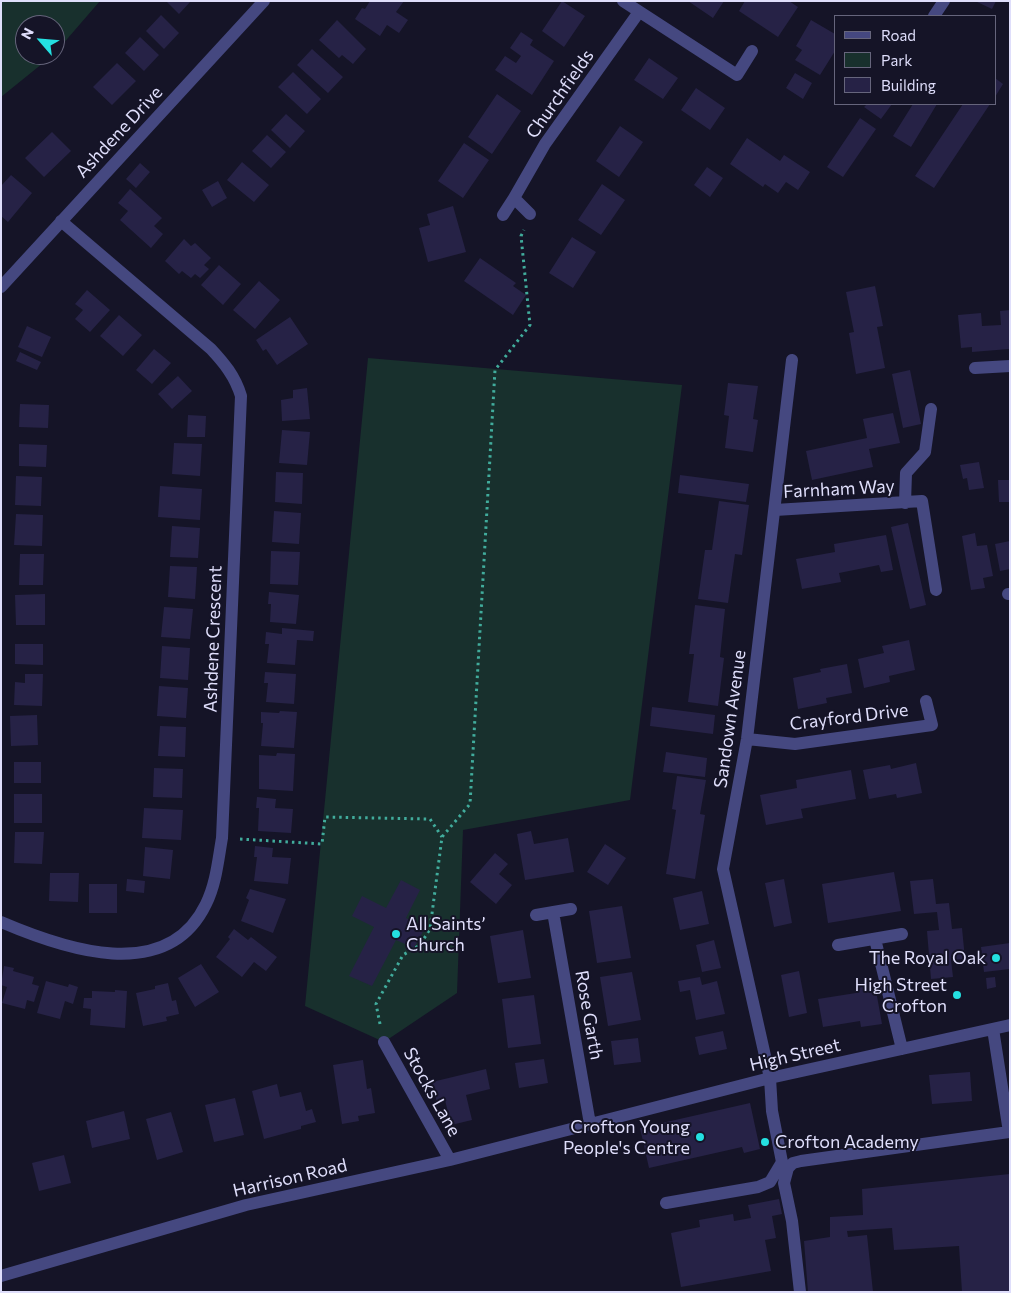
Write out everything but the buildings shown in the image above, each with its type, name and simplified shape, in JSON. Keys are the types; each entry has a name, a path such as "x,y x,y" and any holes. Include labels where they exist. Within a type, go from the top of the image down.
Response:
{"street":[{"name":"Ashdene Drive","path":"1,287 264,1"},
{"path":"623,1 737,75 752,51"},
{"path":"935,15 944,1"},
{"name":"Churchfields","path":"503,215 545,144 639,12"},
{"path":"514,198 530,214"},
{"name":"Ashdene Crescent","path":"1,922 68,946 115,955 144,953 167,946 190,928 206,905 215,879 222,838 241,396 237,383 228,367 211,349 61,221"},
{"name":"Sandown Avenue","path":"666,1203 758,1187 770,1182 782,1162 772,1111 770,1078 723,869 747,739 792,360"},
{"path":"975,368 1010,366"},
{"name":"Farnham Way","path":"905,503 906,472 925,452 931,409"},
{"name":"Farnham Way","path":"775,510 922,501 936,590"},
{"name":"Crayford Drive","path":"747,739 796,744 932,725 926,701"},
{"path":"536,915 571,909"},
{"name":"Rose Garth","path":"553,912 590,1124"},
{"path":"838,945 902,934"},
{"path":"876,939 902,1049"},
{"name":"High Street","path":"590,1124 770,1078 1010,1026"},
{"path":"800,1292 792,1221 784,1183 788,1168 793,1163 801,1160 1009,1132 993,1029"},
{"name":"Stocks Lane","path":"384,1042 450,1160"},
{"name":"Harrison Road","path":"1,1276 246,1205 450,1160 590,1124"}],"path":[{"path":"384,1042 376,1004 403,955 420,945 430,929 442,837 470,804 495,370 530,325 521,236 530,214"},
{"path":"222,838 322,844 325,817 430,819 442,837"}],"green space":[{"path":"1,1 100,1 65,41 65,15 15,15 15,65 41,65 1,97"},
{"path":"368,358 682,385 630,800 463,830 457,993 384,1042 305,1006"}],"place":[{"name":"All Saints’ Church","path":"396,934"},
{"name":"The Royal Oak","path":"996,958"},
{"name":"High Street Crofton","path":"957,995"},
{"name":"Crofton Young People's Centre","path":"700,1137"},
{"name":"Crofton Academy","path":"765,1142"}]}
